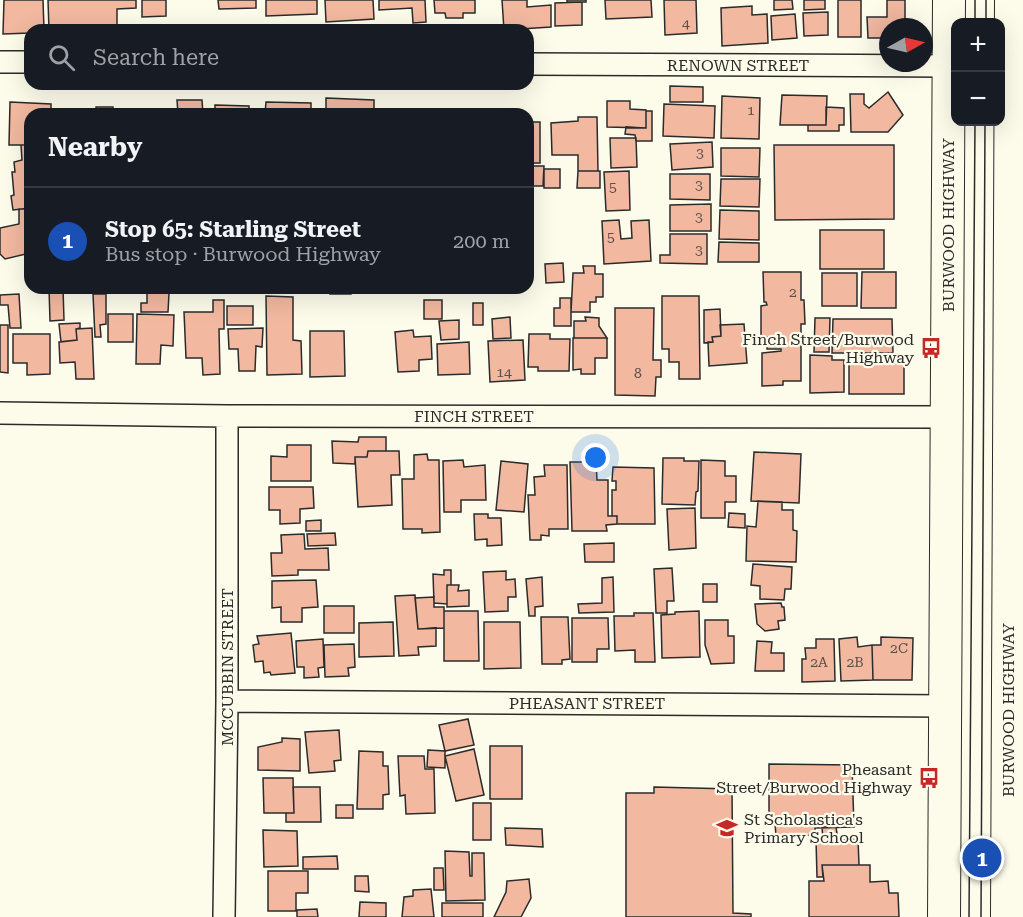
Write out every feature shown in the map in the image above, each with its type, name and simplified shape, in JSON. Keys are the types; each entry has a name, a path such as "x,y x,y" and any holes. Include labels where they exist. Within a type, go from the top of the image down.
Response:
{"highway":[{"name":"BURWOOD HIGHWAY","path":"944,917 949,0"},
{"name":"BURWOOD HIGHWAY","path":"1006,917 1016,602 1017,75 1011,0"}],"street":[{"path":"0,62 24,62"},
{"name":"RENOWN STREET","path":"534,64 949,66"},
{"name":"FINCH STREET","path":"0,413 227,416 948,417"},
{"name":"MCCUBBIN STREET","path":"224,917 227,416"},
{"name":"PHEASANT STREET","path":"227,701 946,706"}],"building":[{"path":"4,0 43,0 44,24 24,24 24,33 3,34"},
{"path":"48,0 136,0 136,8 117,9 117,24 49,24"},
{"path":"142,0 166,0 166,16 142,17"},
{"path":"218,0 256,0 256,8 219,9"},
{"path":"266,0 317,0 317,14 266,16"},
{"path":"325,0 373,0 374,19 326,22"},
{"path":"379,0 425,0 426,22 413,23 412,8 379,10"},
{"path":"434,0 475,0 475,13 463,13 463,18 446,18 445,13 435,13"},
{"path":"502,0 527,0 527,7 551,5 551,27 534,28 534,24 504,24"},
{"path":"567,0 586,0 586,2 567,2"},
{"path":"605,0 651,0 652,17 606,19"},
{"path":"664,0 696,0 697,33 665,35"},
{"path":"774,0 792,0 793,9 774,10"},
{"path":"804,0 825,0 825,9 804,10"},
{"path":"838,0 861,0 861,37 838,37"},
{"path":"887,0 905,0 905,18 879,18 879,38 868,38 867,17 887,17"},
{"path":"582,2 582,25 555,26 555,3"},
{"path":"752,6 752,15 767,14 768,43 722,46 721,8"},
{"path":"828,12 828,35 804,36 803,13"},
{"path":"795,14 797,38 772,40 771,16"},
{"path":"670,86 703,87 703,102 670,102"},
{"path":"888,92 903,115 888,132 851,132 850,94 864,94 864,104 869,108"},
{"path":"782,95 827,96 826,125 780,125"},
{"path":"722,96 760,98 759,139 721,138"},
{"path":"326,98 374,100 374,108 326,108"},
{"path":"177,100 202,100 203,108 178,108"},
{"path":"607,101 630,101 630,109 646,110 646,128 607,127"},
{"path":"10,102 51,104 51,108 24,108 24,145 9,145"},
{"path":"266,102 311,103 311,108 266,108"},
{"path":"664,104 715,106 714,138 663,136"},
{"path":"215,105 249,106 249,108 215,108"},
{"path":"826,107 844,108 844,125 839,125 839,131 808,131 808,125 826,125"},
{"path":"646,111 652,111 652,141 636,141 635,135 625,134 626,127 646,128"},
{"path":"578,117 597,117 598,171 578,171 578,155 552,155 551,123 578,121"},
{"path":"534,122 540,122 540,163 534,163"},
{"path":"610,138 636,138 637,167 611,168"},
{"path":"712,142 713,167 672,170 670,144"},
{"path":"21,145 24,145 24,209 13,210 12,172 15,172 14,162 22,160"},
{"path":"774,145 894,145 894,219 775,220"},
{"path":"721,148 760,148 759,177 721,176"},
{"path":"534,166 544,166 543,186 534,186"},
{"path":"544,169 560,169 560,188 544,188"},
{"path":"578,171 600,171 600,188 577,188"},
{"path":"629,171 630,210 606,211 604,172"},
{"path":"670,174 710,174 710,200 670,199"},
{"path":"721,179 760,179 759,207 720,206"},
{"path":"711,204 711,231 670,231 670,205"},
{"path":"19,209 24,209 24,254 5,259 0,254 0,228 19,224"},
{"path":"720,210 759,211 759,240 719,239"},
{"path":"619,220 621,239 632,238 631,221 649,220 651,261 604,264 602,221"},
{"path":"820,230 884,230 884,269 820,269"},
{"path":"670,234 707,234 707,264 660,263 660,255 670,255"},
{"path":"719,242 759,243 759,262 718,262"},
{"path":"563,263 564,282 546,283 545,264"},
{"path":"583,266 595,266 595,274 603,274 603,297 596,297 596,302 590,302 590,312 571,312 573,273 584,273"},
{"path":"763,272 801,272 801,300 804,300 805,324 801,324 801,381 783,381 783,385 762,386 762,353 781,351 781,349 767,349 767,337 761,337 761,306 767,305 764,302"},
{"path":"862,272 896,272 896,308 861,308"},
{"path":"822,273 857,273 857,306 822,306"},
{"path":"19,294 21,328 10,328 8,305 0,305 0,295"},
{"path":"49,294 63,294 64,320 50,321"},
{"path":"93,294 106,294 106,324 100,325 101,337 95,337"},
{"path":"147,294 169,294 168,312 141,312 141,303 147,303"},
{"path":"266,296 293,297 293,340 301,341 302,374 267,375"},
{"path":"662,296 699,296 700,379 679,379 679,362 669,362 669,349 662,349"},
{"path":"560,298 571,298 571,326 554,326 554,308 560,308"},
{"path":"213,300 224,300 224,329 219,329 220,374 203,375 202,358 186,358 184,312 213,312"},
{"path":"424,300 442,300 442,319 424,319"},
{"path":"473,303 483,303 483,325 473,325"},
{"path":"227,306 253,306 253,325 227,325"},
{"path":"615,308 654,308 653,360 661,360 661,377 656,377 655,396 615,395"},
{"path":"720,309 721,336 712,337 713,342 704,343 704,310"},
{"path":"108,314 133,314 133,342 108,342"},
{"path":"137,314 174,315 173,346 161,345 160,364 136,364"},
{"path":"510,317 511,338 493,339 492,319"},
{"path":"585,317 599,318 599,326 607,338 574,338 574,321 586,321"},
{"path":"815,318 830,318 829,352 814,352"},
{"path":"833,319 892,319 893,353 832,353"},
{"path":"459,320 459,339 441,340 439,321"},
{"path":"80,323 80,328 76,329 77,340 61,342 59,324"},
{"path":"744,324 747,363 709,366 708,342 713,342 712,337 721,336 720,325"},
{"path":"0,325 8,325 8,373 0,372"},
{"path":"92,328 94,379 76,379 75,362 60,363 59,342 77,340 76,329"},
{"path":"263,328 262,347 256,346 255,371 239,371 238,349 229,349 228,329"},
{"path":"413,330 414,337 431,336 432,359 419,360 419,371 398,372 395,332"},
{"path":"310,331 344,331 345,376 310,377"},
{"path":"13,334 50,334 50,374 27,375 27,363 13,363"},
{"path":"529,334 550,334 550,339 570,339 569,371 538,371 538,367 528,367"},
{"path":"573,338 607,338 607,358 595,358 595,374 581,374 581,369 573,370"},
{"path":"523,340 525,380 490,382 488,341"},
{"path":"469,342 470,374 438,375 437,344"},
{"path":"810,355 832,356 832,360 844,360 844,392 810,393"},
{"path":"849,358 904,358 904,394 849,394"},
{"path":"359,437 386,437 386,451 368,451 367,457 355,457 355,464 333,463 332,441 358,442"},
{"path":"287,445 311,445 311,481 271,481 271,456 287,457"},
{"path":"368,451 399,451 400,475 391,475 392,505 358,507 355,457 367,457"},
{"path":"754,452 801,454 799,503 751,501"},
{"path":"427,454 428,460 439,460 440,532 422,533 422,529 403,529 402,479 414,479 414,455"},
{"path":"663,458 699,461 695,505 662,504"},
{"path":"463,460 464,467 485,465 486,500 461,500 461,512 444,512 443,461"},
{"path":"701,460 725,461 725,476 736,476 736,502 725,502 725,518 701,518"},
{"path":"501,461 528,464 524,512 496,510"},
{"path":"570,462 596,462 597,480 608,480 608,516 617,516 617,524 606,525 607,531 572,531"},
{"path":"544,465 567,465 568,529 549,529 549,536 541,535 541,540 530,540 528,495 535,495 534,477 545,476"},
{"path":"613,467 654,468 655,524 617,524 617,516 612,516 612,490 616,490 616,481 612,481"},
{"path":"269,487 313,487 314,508 300,509 300,523 280,524 280,510 269,510"},
{"path":"758,501 782,502 782,510 793,510 793,530 797,531 796,562 746,561 747,526 756,527"},
{"path":"695,508 696,548 669,550 667,509"},
{"path":"729,513 745,514 745,528 728,527"},
{"path":"474,514 488,514 488,518 501,518 502,545 487,546 487,539 475,540"},
{"path":"321,520 321,531 306,531 306,521"},
{"path":"335,533 336,545 308,546 307,534"},
{"path":"304,534 305,549 328,548 329,570 298,570 298,575 272,576 271,553 282,553 281,535"},
{"path":"614,543 614,562 585,562 584,544"},
{"path":"753,564 792,567 791,589 785,589 784,600 760,599 760,586 751,585"},
{"path":"672,568 674,601 667,601 667,613 656,613 654,569"},
{"path":"444,570 451,570 451,585 447,585 447,604 434,603 433,574 444,575"},
{"path":"506,571 506,580 515,579 516,597 508,597 508,611 485,612 483,572"},
{"path":"542,577 543,606 535,607 535,616 529,616 526,579"},
{"path":"613,577 614,612 579,613 578,604 602,603 602,578"},
{"path":"316,580 318,607 302,608 302,622 281,622 281,607 272,608 272,581"},
{"path":"703,584 717,584 717,602 703,602"},
{"path":"447,585 459,585 458,591 469,590 469,606 447,607"},
{"path":"415,595 418,629 436,628 436,646 418,647 419,655 399,656 395,596"},
{"path":"434,597 434,607 444,607 444,628 418,629 415,598"},
{"path":"781,603 784,607 785,620 778,621 779,629 765,631 757,624 755,604"},
{"path":"324,606 354,606 354,633 324,633"},
{"path":"444,611 478,611 479,661 444,661"},
{"path":"699,611 700,657 662,658 661,615"},
{"path":"634,613 653,613 655,662 635,662 635,650 615,651 614,616 634,616"},
{"path":"541,617 568,617 570,659 562,660 562,664 542,664"},
{"path":"572,618 608,618 609,649 597,649 597,662 572,662"},
{"path":"705,620 728,620 728,636 734,636 734,663 711,664 705,645"},
{"path":"393,622 394,656 359,657 359,623"},
{"path":"484,622 520,622 521,668 484,669"},
{"path":"291,633 295,673 271,675 270,672 264,673 263,661 255,662 253,645 259,644 257,636"},
{"path":"857,637 858,647 872,645 873,680 841,681 839,639"},
{"path":"881,637 913,638 912,680 873,680 872,645 881,645"},
{"path":"323,639 324,667 318,668 319,677 304,678 304,667 297,667 296,641"},
{"path":"816,639 834,639 835,681 802,682 802,659 806,659 805,648 816,648"},
{"path":"757,641 772,642 771,653 784,653 784,671 755,671"},
{"path":"354,644 355,667 348,668 349,676 325,677 324,645"},
{"path":"468,719 474,745 445,751 439,725"},
{"path":"339,730 341,760 334,761 335,771 309,773 305,732"},
{"path":"282,738 300,739 300,771 258,770 258,747 282,742"},
{"path":"490,746 522,746 522,799 490,799"},
{"path":"474,749 484,795 456,801 445,756"},
{"path":"428,750 445,751 445,768 427,767"},
{"path":"359,751 383,752 383,766 388,766 389,794 383,795 383,809 357,809"},
{"path":"398,756 424,756 425,769 434,769 435,813 406,814 405,795 400,796"},
{"path":"769,764 852,765 854,827 815,828 815,835 776,836 775,823 769,823"},
{"path":"263,778 293,778 294,813 264,813"},
{"path":"293,787 320,787 321,822 286,822 286,813 294,813"},
{"path":"654,787 732,789 733,913 751,914 751,917 626,917 626,793 654,793"},
{"path":"473,803 491,803 491,840 473,840"},
{"path":"336,805 353,805 353,818 336,818"},
{"path":"822,827 836,827 838,840 858,839 859,865 822,865 823,877 817,877 816,840 823,840"},
{"path":"505,828 542,829 543,847 506,845"},
{"path":"263,830 297,831 298,866 264,867"},
{"path":"445,851 469,852 470,876 472,876 472,853 484,853 485,900 446,901"},
{"path":"337,856 338,869 303,869 303,857"},
{"path":"822,865 870,865 870,882 888,881 889,893 898,893 899,917 809,917 809,881 824,881"},
{"path":"434,868 443,868 444,890 434,890"},
{"path":"268,871 308,871 308,893 296,893 296,911 268,911"},
{"path":"355,876 368,876 369,892 355,891"},
{"path":"529,879 531,898 521,917 494,917 506,892 507,881"},
{"path":"431,889 434,917 402,917 404,897 413,896 413,890"},
{"path":"360,902 386,903 386,917 359,917"},
{"path":"442,903 483,903 483,917 442,917"},
{"path":"317,909 318,917 297,917 297,910"}],"tram line":[{"path":"975,0 975,18"},
{"path":"986,0 986,18"},
{"path":"969,917 975,126"},
{"path":"981,917 985,126"}],"place":[{"name":"Finch Street/Burwood Highway","path":"931,348"},
{"name":"Pheasant Street/Burwood Highway","path":"929,778"},
{"name":"St Scholastica's Primary School","path":"727,828"},
{"name":"Stop 65: Starling Street","path":"982,858"}]}
